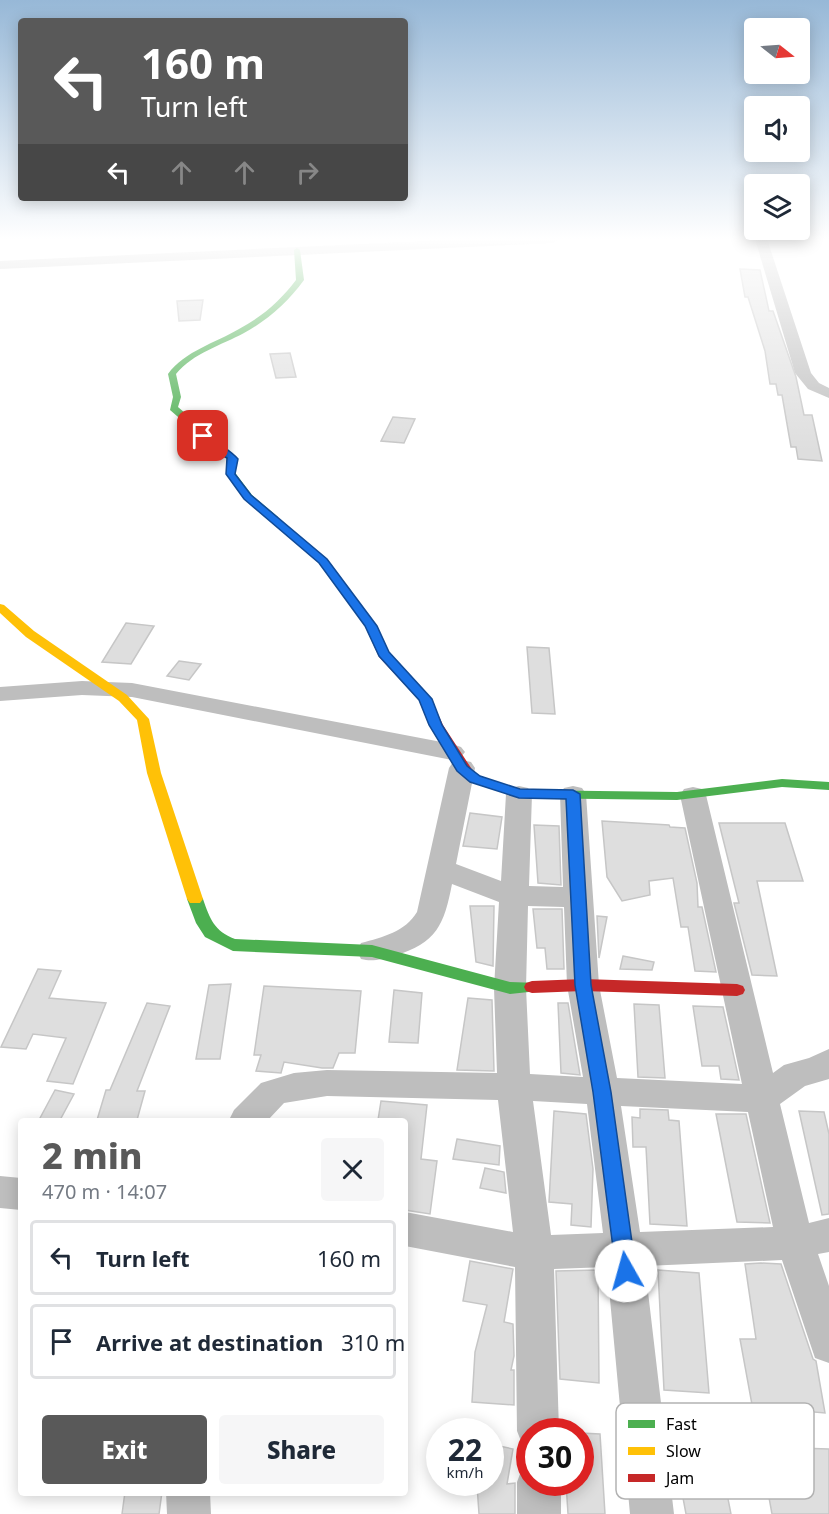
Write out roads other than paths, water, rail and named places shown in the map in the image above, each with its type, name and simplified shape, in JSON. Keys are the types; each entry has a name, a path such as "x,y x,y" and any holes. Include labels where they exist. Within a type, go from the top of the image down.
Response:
{"street":[{"path":"273,310 259,322 172,371 171,376 177,397 173,408 220,450 231,456 233,459 231,474 248,497 323,561 371,626 383,654 425,699 436,725 457,760 475,779 519,794 693,795 782,783 829,786"},
{"path":"783,310 802,373 815,388 829,393"},
{"path":"0,607 13,615 27,632 51,651 108,688 136,712 146,727 153,771 205,929 213,937 232,945 372,951 510,988 583,985 737,990"},
{"path":"0,694 61,688 132,690 457,760"},
{"path":"372,951 397,944 421,931 432,912 441,869 457,760"},
{"path":"519,794 510,988 514,1087 534,1252 538,1418"},
{"path":"573,794 583,985 602,1092 624,1249 640,1403"},
{"path":"693,795 762,1099 812,1239 829,1344"},
{"path":"441,869 513,896 577,897"},
{"path":"248,1118 273,1093 294,1087 327,1083 514,1087 762,1099 796,1074 825,1069"},
{"path":"0,1192 18,1194"},
{"path":"408,1230 534,1252 812,1239"},
{"path":"188,1496 189,1514"},
{"path":"539,1496 539,1514"},
{"path":"650,1499 652,1514"}]}
